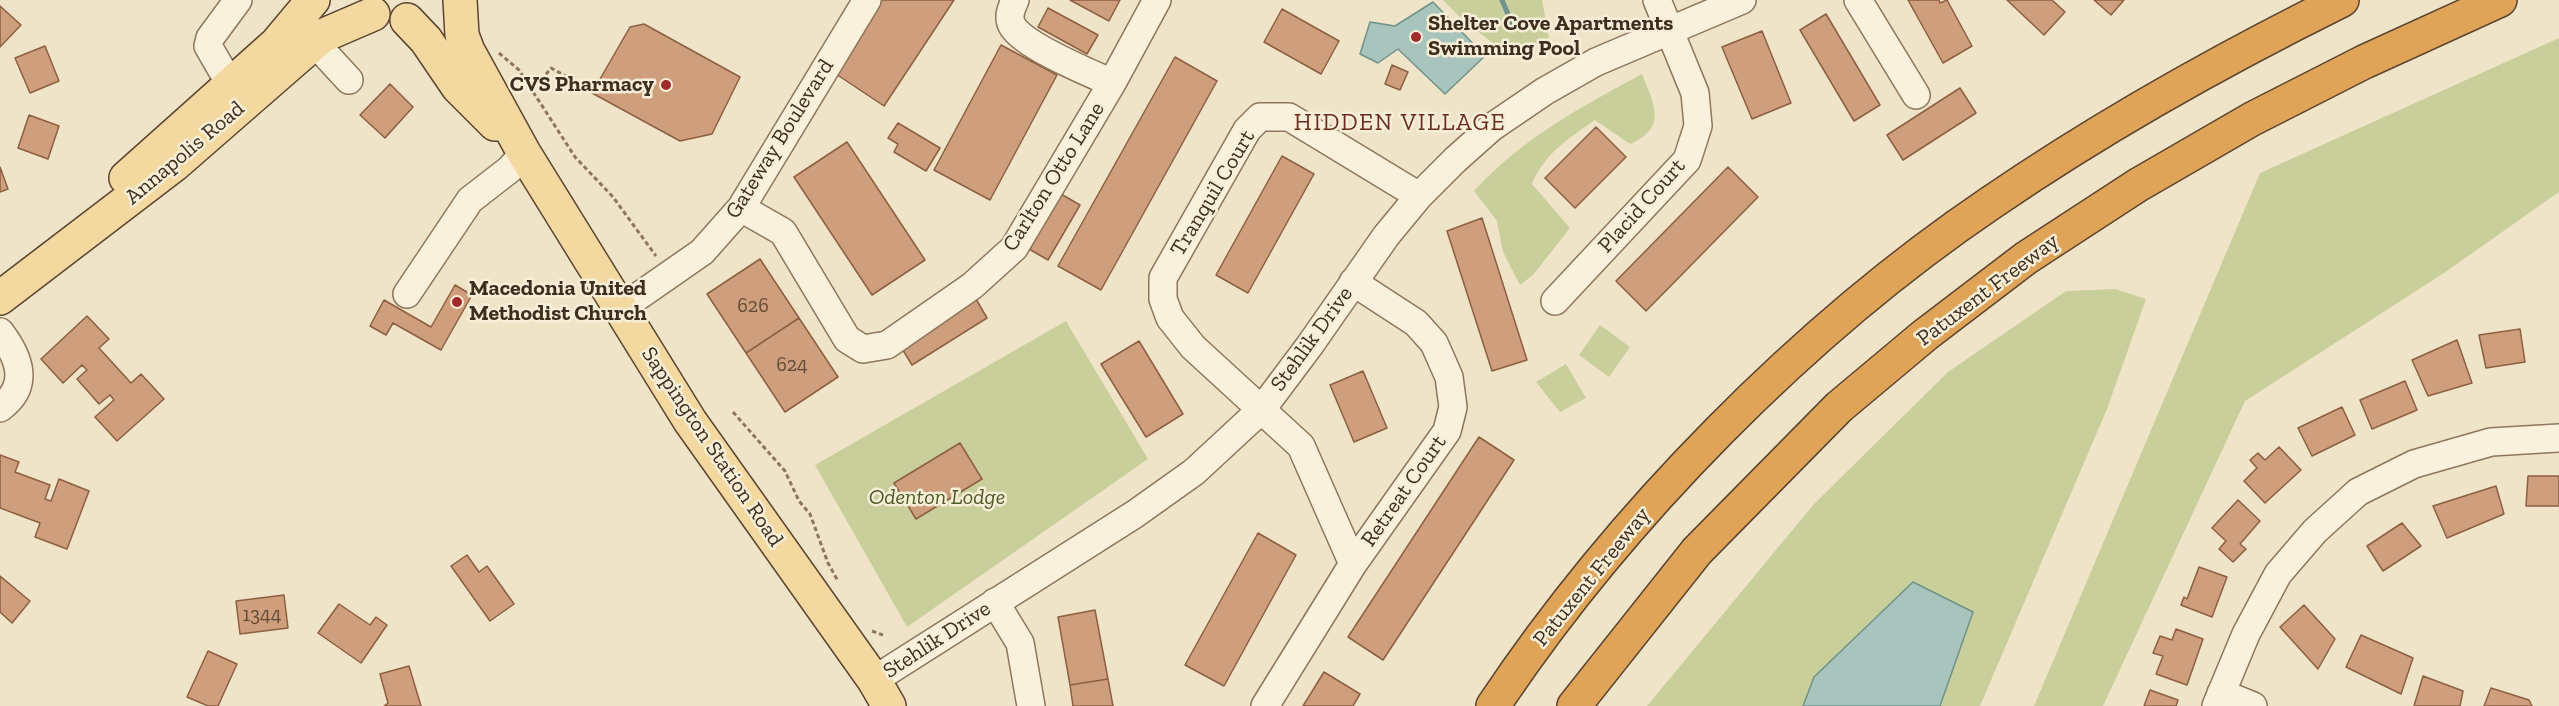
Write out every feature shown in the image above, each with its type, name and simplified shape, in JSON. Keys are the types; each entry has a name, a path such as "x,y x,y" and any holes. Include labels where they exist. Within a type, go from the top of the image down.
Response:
{"highway":[{"name":"Patuxent Freeway","path":"1493,706 1582,586 1645,510 1715,436 1793,360 1885,281 1990,203 2109,126 2231,57 2342,0"},
{"name":"Patuxent Freeway","path":"1574,706 1697,551 1839,407 1934,328 2026,258 2148,179 2252,119 2364,62 2500,0"}],"main road":[{"name":"Annapolis Road","path":"0,292 276,44 313,0"},
{"path":"363,7 390,19 407,20 425,16 449,0"},
{"name":"Sappington Station Road","path":"460,0 462,35 468,51 524,153 690,421 881,693"},
{"name":"Annapolis Road","path":"0,298 174,165 314,42 363,7"},
{"name":"Sappington Station Road","path":"407,20 426,40 458,87 524,153"}],"street":[{"path":"230,84 208,46 210,38 238,0"},
{"name":"Gateway Boulevard","path":"620,309 702,252 741,208 758,176 867,0"},
{"path":"1015,0 1010,13 1012,26 1027,41 1112,83"},
{"name":"Carlton Otto Lane","path":"741,208 783,232 847,339 863,349 887,345 972,286 1014,248 1112,83 1157,0"},
{"name":"Placid Court","path":"1555,301 1687,160 1698,126 1695,93 1657,0"},
{"name":"Stehlik Drive","path":"881,693 995,602 1135,514 1194,472 1262,409 1386,236 1419,196 1455,160 1492,128 1545,91 1596,62 1742,0"},
{"path":"1858,0 1916,95"},
{"path":"314,42 349,80"},
{"name":"Tranquil Court","path":"1262,409 1193,347 1170,318 1163,299 1163,278 1247,130 1260,117 1289,117 1419,196"},
{"path":"407,294 470,200 510,169 524,153"},
{"name":"Retreat Court","path":"1265,706 1353,564 1447,431 1453,407 1449,377 1434,343 1416,323 1353,282"},
{"path":"0,332 17,358 20,375 14,398 0,408"},
{"name":"Retreat Court","path":"1262,409 1301,446 1353,564"},
{"path":"2253,706 2219,700 2246,634 2278,574 2315,531 2358,492 2414,464 2491,442 2559,438"},
{"path":"995,602 1020,643 1031,706"}],"path":[{"path":"495,50 519,70 575,157 613,197 659,260"},
{"path":"532,92 551,68 571,79"},
{"path":"733,412 785,471 799,501 810,514 828,563 841,587"},
{"path":"869,629 883,635"}],"green space":[{"path":"1443,0 1542,0 1549,38 1510,57 1460,17"},
{"path":"2559,38 2559,192 2444,273 2245,401 2103,706 2034,706 2260,173"},
{"path":"1642,74 1651,95 1655,114 1650,131 1630,144 1595,120 1550,155 1537,173 1532,184 1570,228 1533,275 1520,285 1503,252 1497,221 1474,191 1512,155 1553,125"},
{"path":"2115,289 2146,299 2107,409 1980,706 1647,706 1814,504 1948,372 2066,291"},
{"name":"Odenton Lodge","path":"1066,321 1148,459 907,627 815,465"},
{"path":"1600,325 1630,347 1609,377 1579,355"},
{"path":"1566,364 1586,398 1560,412 1536,382"}],"water":[{"name":"Shelter Cove Apartments Swimming Pool","path":"1433,2 1485,56 1445,94 1398,49 1378,63 1360,54 1370,22 1395,26"},
{"path":"1913,582 1973,612 1940,706 1803,706 1814,677"}],"building":[{"path":"880,0 954,0 884,106 833,72"},
{"path":"1070,0 1120,0 1109,21"},
{"path":"1908,0 1939,0 1940,3 1947,0 1972,46 1943,63"},
{"path":"2007,0 2052,0 2065,12 2044,35"},
{"path":"2094,0 2124,0 2111,15"},
{"path":"0,6 21,25 0,47"},
{"path":"1048,8 1098,35 1087,54 1038,27"},
{"path":"1282,9 1339,41 1321,74 1264,42"},
{"path":"1826,14 1880,105 1854,121 1800,30"},
{"name":"CVS Pharmacy","path":"644,24 740,77 712,134 680,141 592,93 630,27"},
{"path":"1762,31 1791,103 1752,119 1722,47"},
{"path":"1001,45 1057,75 990,200 934,170"},
{"path":"45,46 59,81 30,93 15,58"},
{"path":"1175,57 1217,81 1101,290 1058,266"},
{"path":"1392,65 1408,72 1400,90 1385,84"},
{"path":"390,84 413,107 385,138 360,115"},
{"path":"1960,88 1976,113 1903,160 1887,135"},
{"path":"29,115 59,126 48,159 18,148"},
{"path":"898,123 940,148 926,171 894,152 898,144 888,138"},
{"path":"1596,127 1626,157 1575,208 1545,178"},
{"path":"847,142 925,260 872,295 794,177"},
{"path":"1282,156 1314,174 1248,293 1216,275"},
{"path":"0,167 8,189 0,192"},
{"path":"1728,167 1758,197 1646,311 1616,281"},
{"path":"1061,194 1080,205 1048,260 1029,249"},
{"path":"1482,218 1527,360 1492,371 1447,231"},
{"path":"760,259 799,318 746,353 707,294"},
{"path":"455,285 472,295 441,350 393,323 386,335 370,326 384,300 431,327"},
{"path":"976,299 987,318 912,365 901,347"},
{"path":"87,316 109,339 99,348 131,383 141,374 164,399 117,441 95,417 114,400 110,395 99,404 77,379 87,370 82,365 63,383 41,359"},
{"path":"799,318 838,377 785,412 746,353"},
{"path":"2520,329 2525,362 2486,368 2479,335"},
{"path":"2457,340 2472,383 2428,396 2412,360"},
{"path":"1139,341 1183,414 1146,437 1101,364"},
{"path":"1363,371 1387,428 1354,442 1330,385"},
{"path":"2405,381 2417,410 2372,429 2360,400"},
{"path":"2342,407 2355,435 2312,456 2298,428"},
{"path":"1479,437 1514,460 1383,660 1348,637"},
{"path":"960,443 982,479 916,519 894,483"},
{"path":"2279,447 2301,470 2265,503 2244,481 2257,468 2250,460 2258,453 2265,460"},
{"path":"0,455 19,462 15,472 50,485 45,499 51,501 59,479 89,491 67,549 35,537 40,523 0,508"},
{"path":"2528,476 2559,476 2559,506 2526,506"},
{"path":"2496,486 2504,514 2447,538 2433,506"},
{"path":"2238,500 2260,521 2240,544 2246,549 2233,562 2219,549 2226,541 2212,528"},
{"path":"2402,523 2421,546 2383,571 2367,546"},
{"path":"1258,533 1296,555 1224,686 1185,665"},
{"path":"467,555 479,572 487,566 514,604 490,621 451,566"},
{"path":"2199,567 2227,577 2212,617 2181,605 2184,597 2187,599"},
{"path":"0,576 30,601 12,623 0,612"},
{"path":"284,595 288,628 240,634 236,601"},
{"path":"339,604 370,625 376,617 387,625 361,663 318,633"},
{"path":"2304,605 2335,639 2318,669 2280,627"},
{"path":"1095,610 1108,679 1070,685 1058,617"},
{"path":"2176,629 2203,639 2187,685 2156,674 2163,656 2153,653 2160,636 2172,640"},
{"path":"2361,635 2413,658 2401,694 2346,667"},
{"path":"208,651 237,664 218,706 208,706 187,697"},
{"path":"409,666 421,706 384,706 388,703 380,674"},
{"path":"1324,672 1360,694 1353,706 1303,706"},
{"path":"2423,676 2463,691 2460,706 2414,706"},
{"path":"1108,679 1113,706 1073,706 1070,685"},
{"path":"2491,688 2529,700 2532,706 2484,706"},
{"path":"2150,690 2178,700 2176,706 2144,706"}],"waterway":[{"path":"1502,0 1513,26"}],"place":[{"name":"Shelter Cove Apartments Swimming Pool","path":"1416,37"},
{"name":"CVS Pharmacy","path":"666,85"},
{"name":"Macedonia United Methodist Church","path":"457,302"}],"district":[{"name":"HIDDEN VILLAGE","path":"1400,123"}]}
